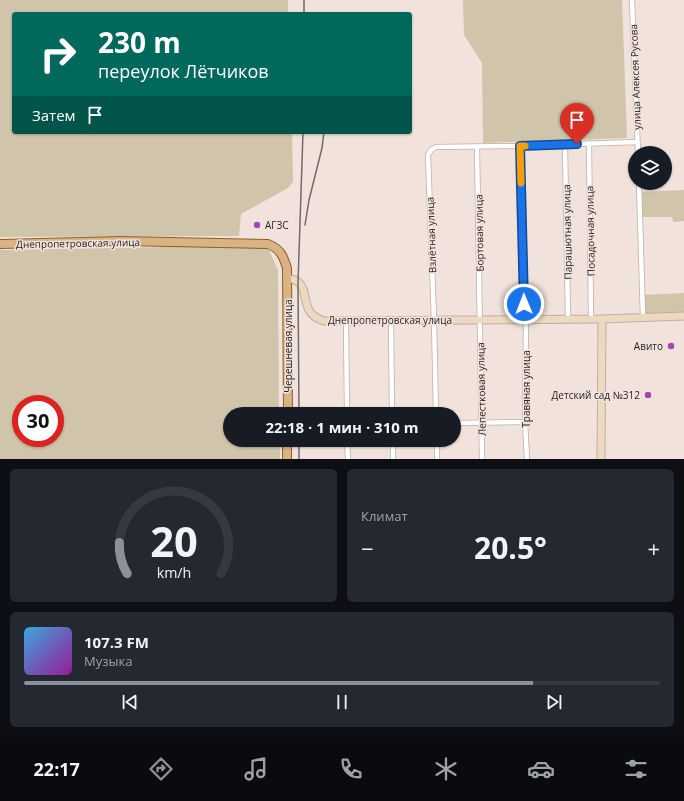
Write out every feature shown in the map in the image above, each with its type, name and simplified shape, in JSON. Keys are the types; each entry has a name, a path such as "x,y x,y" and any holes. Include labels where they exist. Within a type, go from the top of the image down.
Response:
{"main road":[{"name":"Днепропетровская улица","path":"0,244 122,241 268,244 276,247 284,258 287,268 287,278"},
{"name":"Черешневая улица","path":"287,278 288,407"},
{"path":"287,447 287,459"}],"street":[{"name":"улица Алексея Русова","path":"632,0 637,146"},
{"path":"477,147 637,142"},
{"name":"Посадочная улица","path":"589,143 591,319"},
{"name":"Парашютная улица","path":"565,144 568,319"},
{"name":"Травяная улица","path":"520,146 527,459"},
{"name":"Взлётная улица","path":"436,407 428,155 431,150 436,147 477,147"},
{"name":"Бортовая улица","path":"477,147 480,320"},
{"path":"639,190 643,318"},
{"name":"Днепропетровская улица","path":"287,278 297,281 302,288 311,313 317,319 324,321 602,319 684,316"},
{"path":"601,459 602,319"},
{"path":"391,320 392,407"},
{"name":"Лепестковая улица","path":"480,320 482,459"},
{"path":"346,321 347,407"},
{"path":"461,423 525,422"},
{"path":"347,447 348,459"},
{"path":"393,447 393,459"},
{"path":"437,447 437,459"}],"shaded area":[{"path":"0,0 288,0 288,12 12,12 12,134 292,134 293,182 288,188 241,214 239,236 0,237"},
{"path":"463,0 622,0 627,138 483,143 482,63 464,35"},
{"path":"684,190 684,221 673,222 672,217 642,217 640,192"},
{"path":"263,245 269,250 278,270 279,407 223,407 223,447 280,447 280,459 0,459 0,250"},
{"path":"684,293 684,313 644,315 643,295"}],"railway":[{"path":"304,0 304,12"},
{"path":"299,407 298,283 303,134"},
{"path":"305,225 324,134"},
{"path":"299,447 299,459"}],"slow traffic":[{"path":"521,183 520,146 525,146"}],"place":[{"name":"АГЗС","path":"257,225"},
{"name":"Авито","path":"671,346"},
{"name":"Детский сад №312","path":"648,395"}],"route":[{"path":"524,304 520,146 577,144"}]}
